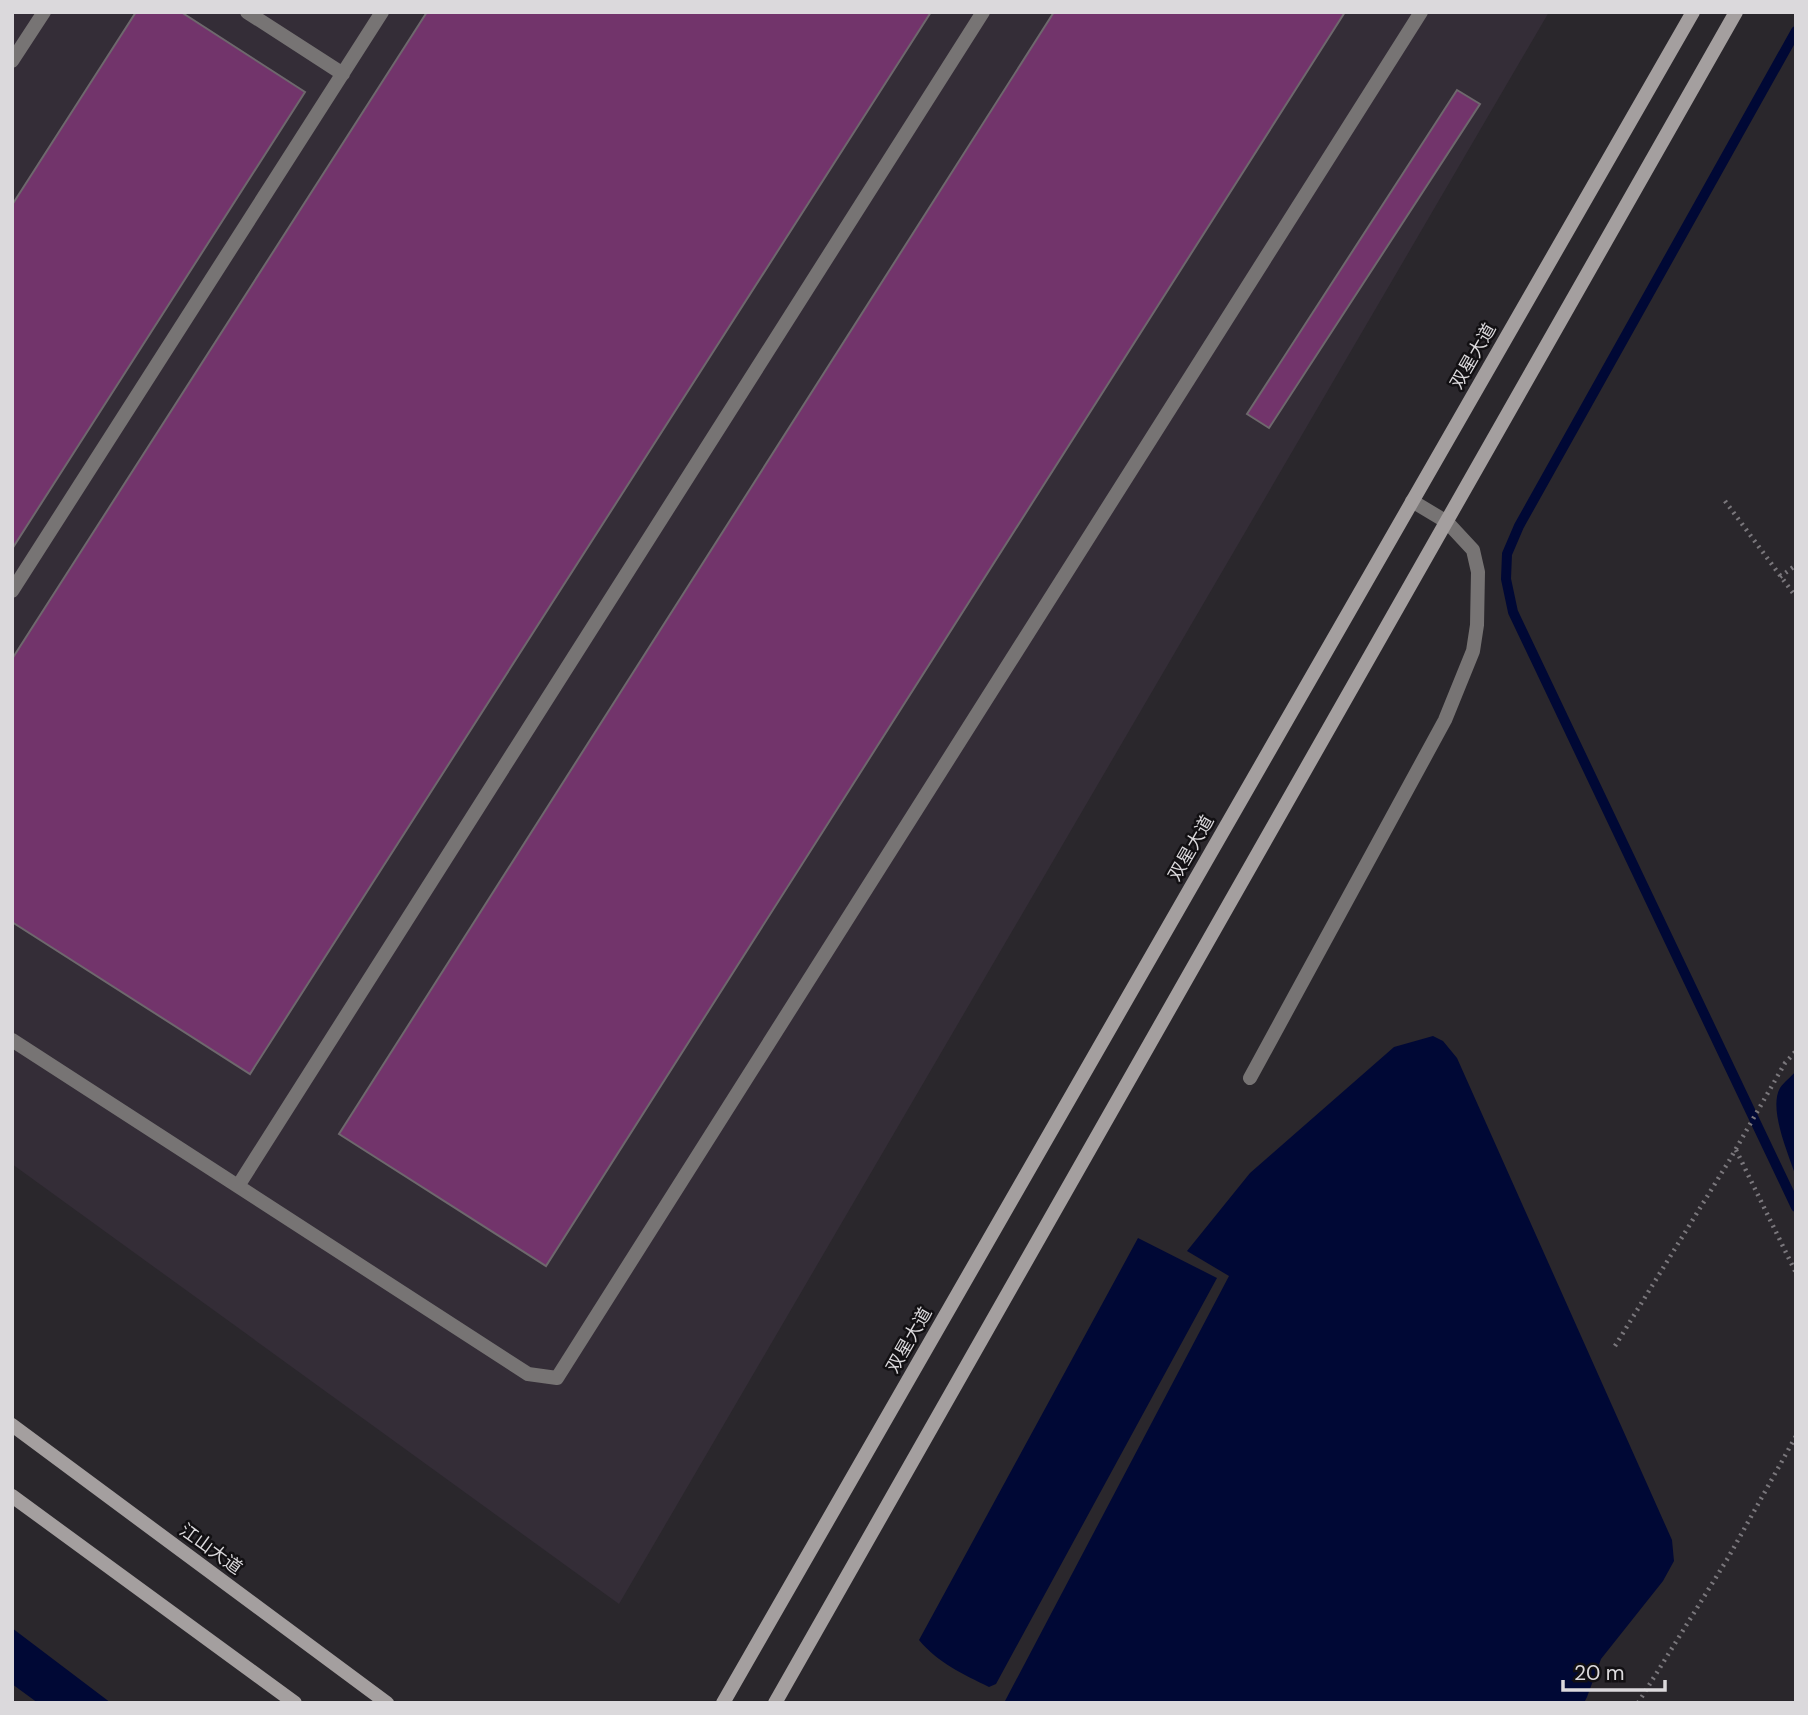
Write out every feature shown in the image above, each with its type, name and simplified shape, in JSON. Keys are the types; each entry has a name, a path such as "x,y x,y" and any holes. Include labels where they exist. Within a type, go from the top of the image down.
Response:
{"street":[{"name":"双星大道","path":"723,1703 1693,12"},
{"path":"775,1703 1737,12"},
{"name":"江山大道","path":"12,1425 387,1703"},
{"path":"12,1496 295,1703"}],"lane":[{"path":"12,61 44,12"},
{"path":"247,12 343,74"},
{"path":"12,591 382,12"},
{"path":"238,1186 983,12"},
{"path":"12,1040 528,1374 556,1378 1421,12"},
{"path":"1251,1078 1445,720 1474,651 1478,625 1478,572 1473,550 1447,522 1412,501"}],"path":[{"path":"1725,501 1796,597"},
{"path":"1780,577 1796,565"},
{"path":"1615,1346 1745,1134 1785,1063 1796,1051"},
{"path":"1735,1149 1796,1273"},
{"path":"1638,1703 1728,1558 1796,1436"}],"shaded area":[{"path":"12,12 1549,12 619,1604 12,1164"}],"water":[{"path":"1433,1036 1443,1041 1457,1058 1672,1540 1674,1561 1663,1581 1601,1659 1584,1703 1006,1703 1229,1276 1187,1251 1250,1173 1394,1047"},
{"path":"1796,1071 1796,1177 1776,1108 1780,1088"},
{"path":"1138,1238 1217,1278 996,1684 989,1687 943,1662 919,1640"},
{"path":"12,1628 111,1703 38,1703 12,1684"}],"building":[{"path":"136,12 181,12 305,92 12,549 12,205"},
{"path":"427,12 931,12 250,1074 12,922 12,659"},
{"path":"1054,12 1345,12 546,1266 339,1134"},
{"path":"1457,90 1480,104 1269,428 1247,414"}],"waterway":[{"path":"1796,31 1519,526 1507,554 1506,579 1513,612 1796,1207"}]}
